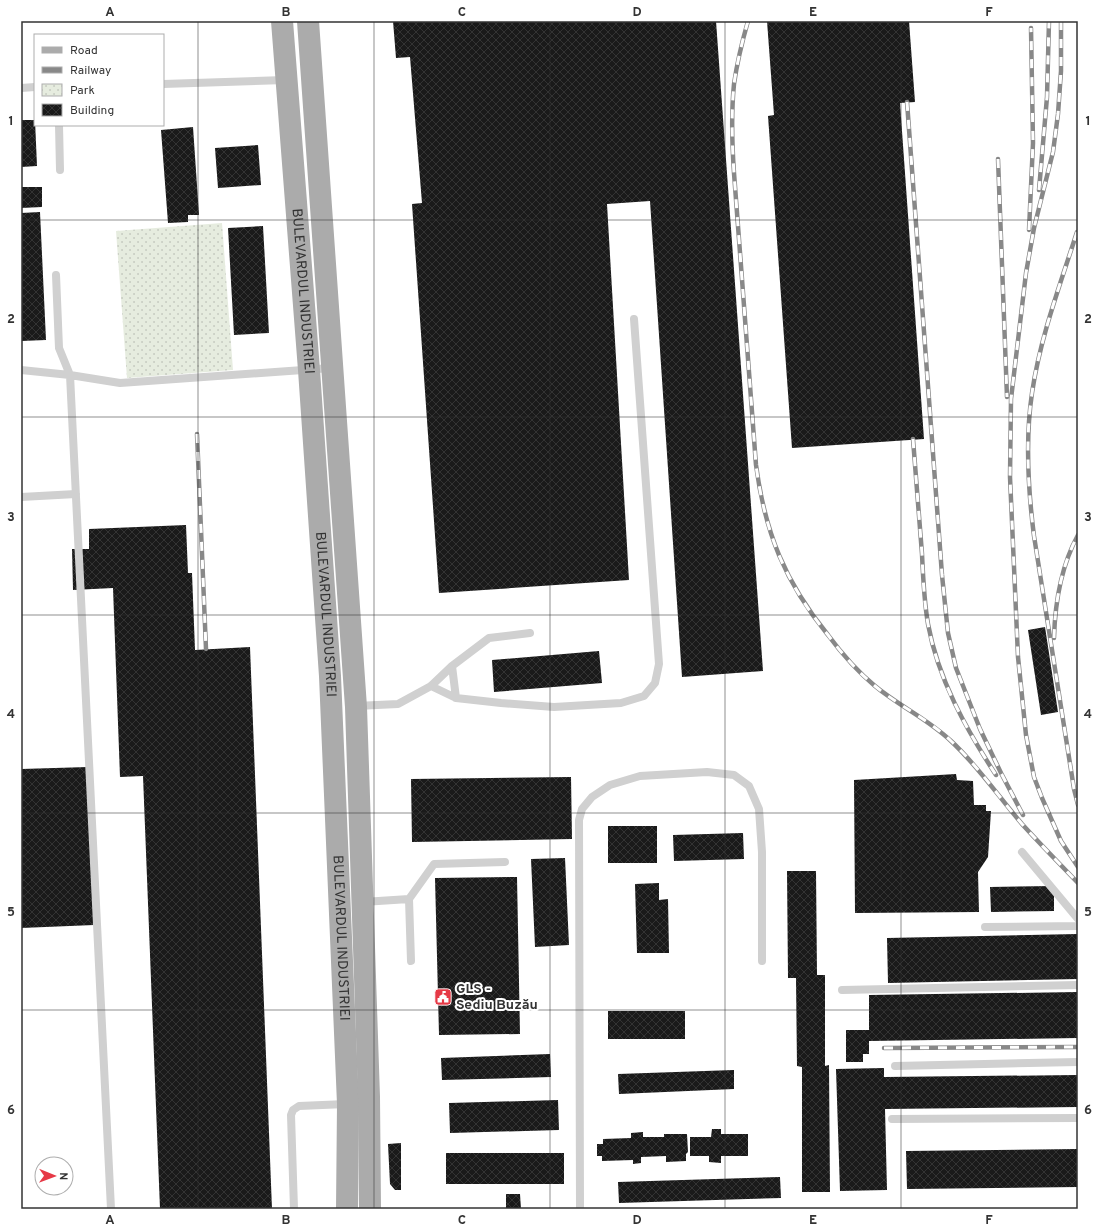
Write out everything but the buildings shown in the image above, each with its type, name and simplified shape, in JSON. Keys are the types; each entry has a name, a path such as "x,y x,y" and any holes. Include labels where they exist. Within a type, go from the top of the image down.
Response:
{"main road":[{"name":"BULEVARDUL INDUSTRIEI","path":"282,21 309,370 330,676 348,1104 347,1209"},
{"name":"BULEVARDUL INDUSTRIEI","path":"308,21 356,706 369,1098 370,1209"}],"lane":[{"path":"164,84 286,80"},
{"path":"21,88 34,88"},
{"path":"59,126 60,170"},
{"path":"56,275 59,348 70,374 111,1209"},
{"path":"431,686 456,698 554,707 621,703 644,696 655,683 660,664 634,318"},
{"path":"21,370 70,374 120,383 332,368"},
{"path":"21,497 76,494"},
{"path":"356,706 398,704 431,686 452,666 489,638 530,633"},
{"path":"452,666 456,698"},
{"path":"580,1209 579,820 582,809 592,797 610,785 640,776 707,772 734,775 750,786 759,809 762,852 762,961"},
{"path":"1022,852 1078,919"},
{"path":"410,962 409,899 434,864 505,862"},
{"path":"362,902 409,899"},
{"path":"985,927 1078,926"},
{"path":"842,990 1078,985"},
{"path":"895,1066 1078,1062"},
{"path":"294,1209 291,1115 293,1110 300,1106 348,1104"},
{"path":"892,1119 1078,1118"}],"green space":[{"path":"222,223 233,370 127,378 116,231"}],"railway":[{"path":"748,21 734,84 732,118 733,162 756,465 765,513 779,556 800,596 850,662 875,686 933,726 951,741 979,771 1022,824 1078,883"},
{"path":"1039,190 1047,97 1049,21"},
{"path":"1061,21 1061,71 1058,114 1053,152 1034,228 1026,273 1011,399 1010,477 1018,657 1026,735 1034,777 1042,798 1061,841 1078,867"},
{"path":"1029,230 1033,143 1031,28"},
{"path":"907,102 942,575 948,633 956,668 980,729 1023,815"},
{"path":"998,159 1007,397"},
{"path":"1077,232 1051,312 1040,352 1030,411 1028,464 1034,536 1074,789 1078,805"},
{"path":"197,434 206,649"},
{"path":"913,439 928,624 939,664 954,703 974,740 996,775"},
{"path":"1054,638 1056,612 1063,572 1078,535"},
{"path":"884,1048 1078,1047"}],"place":[{"name":"GLS - Sediu Buzău","path":"443,997"}]}
